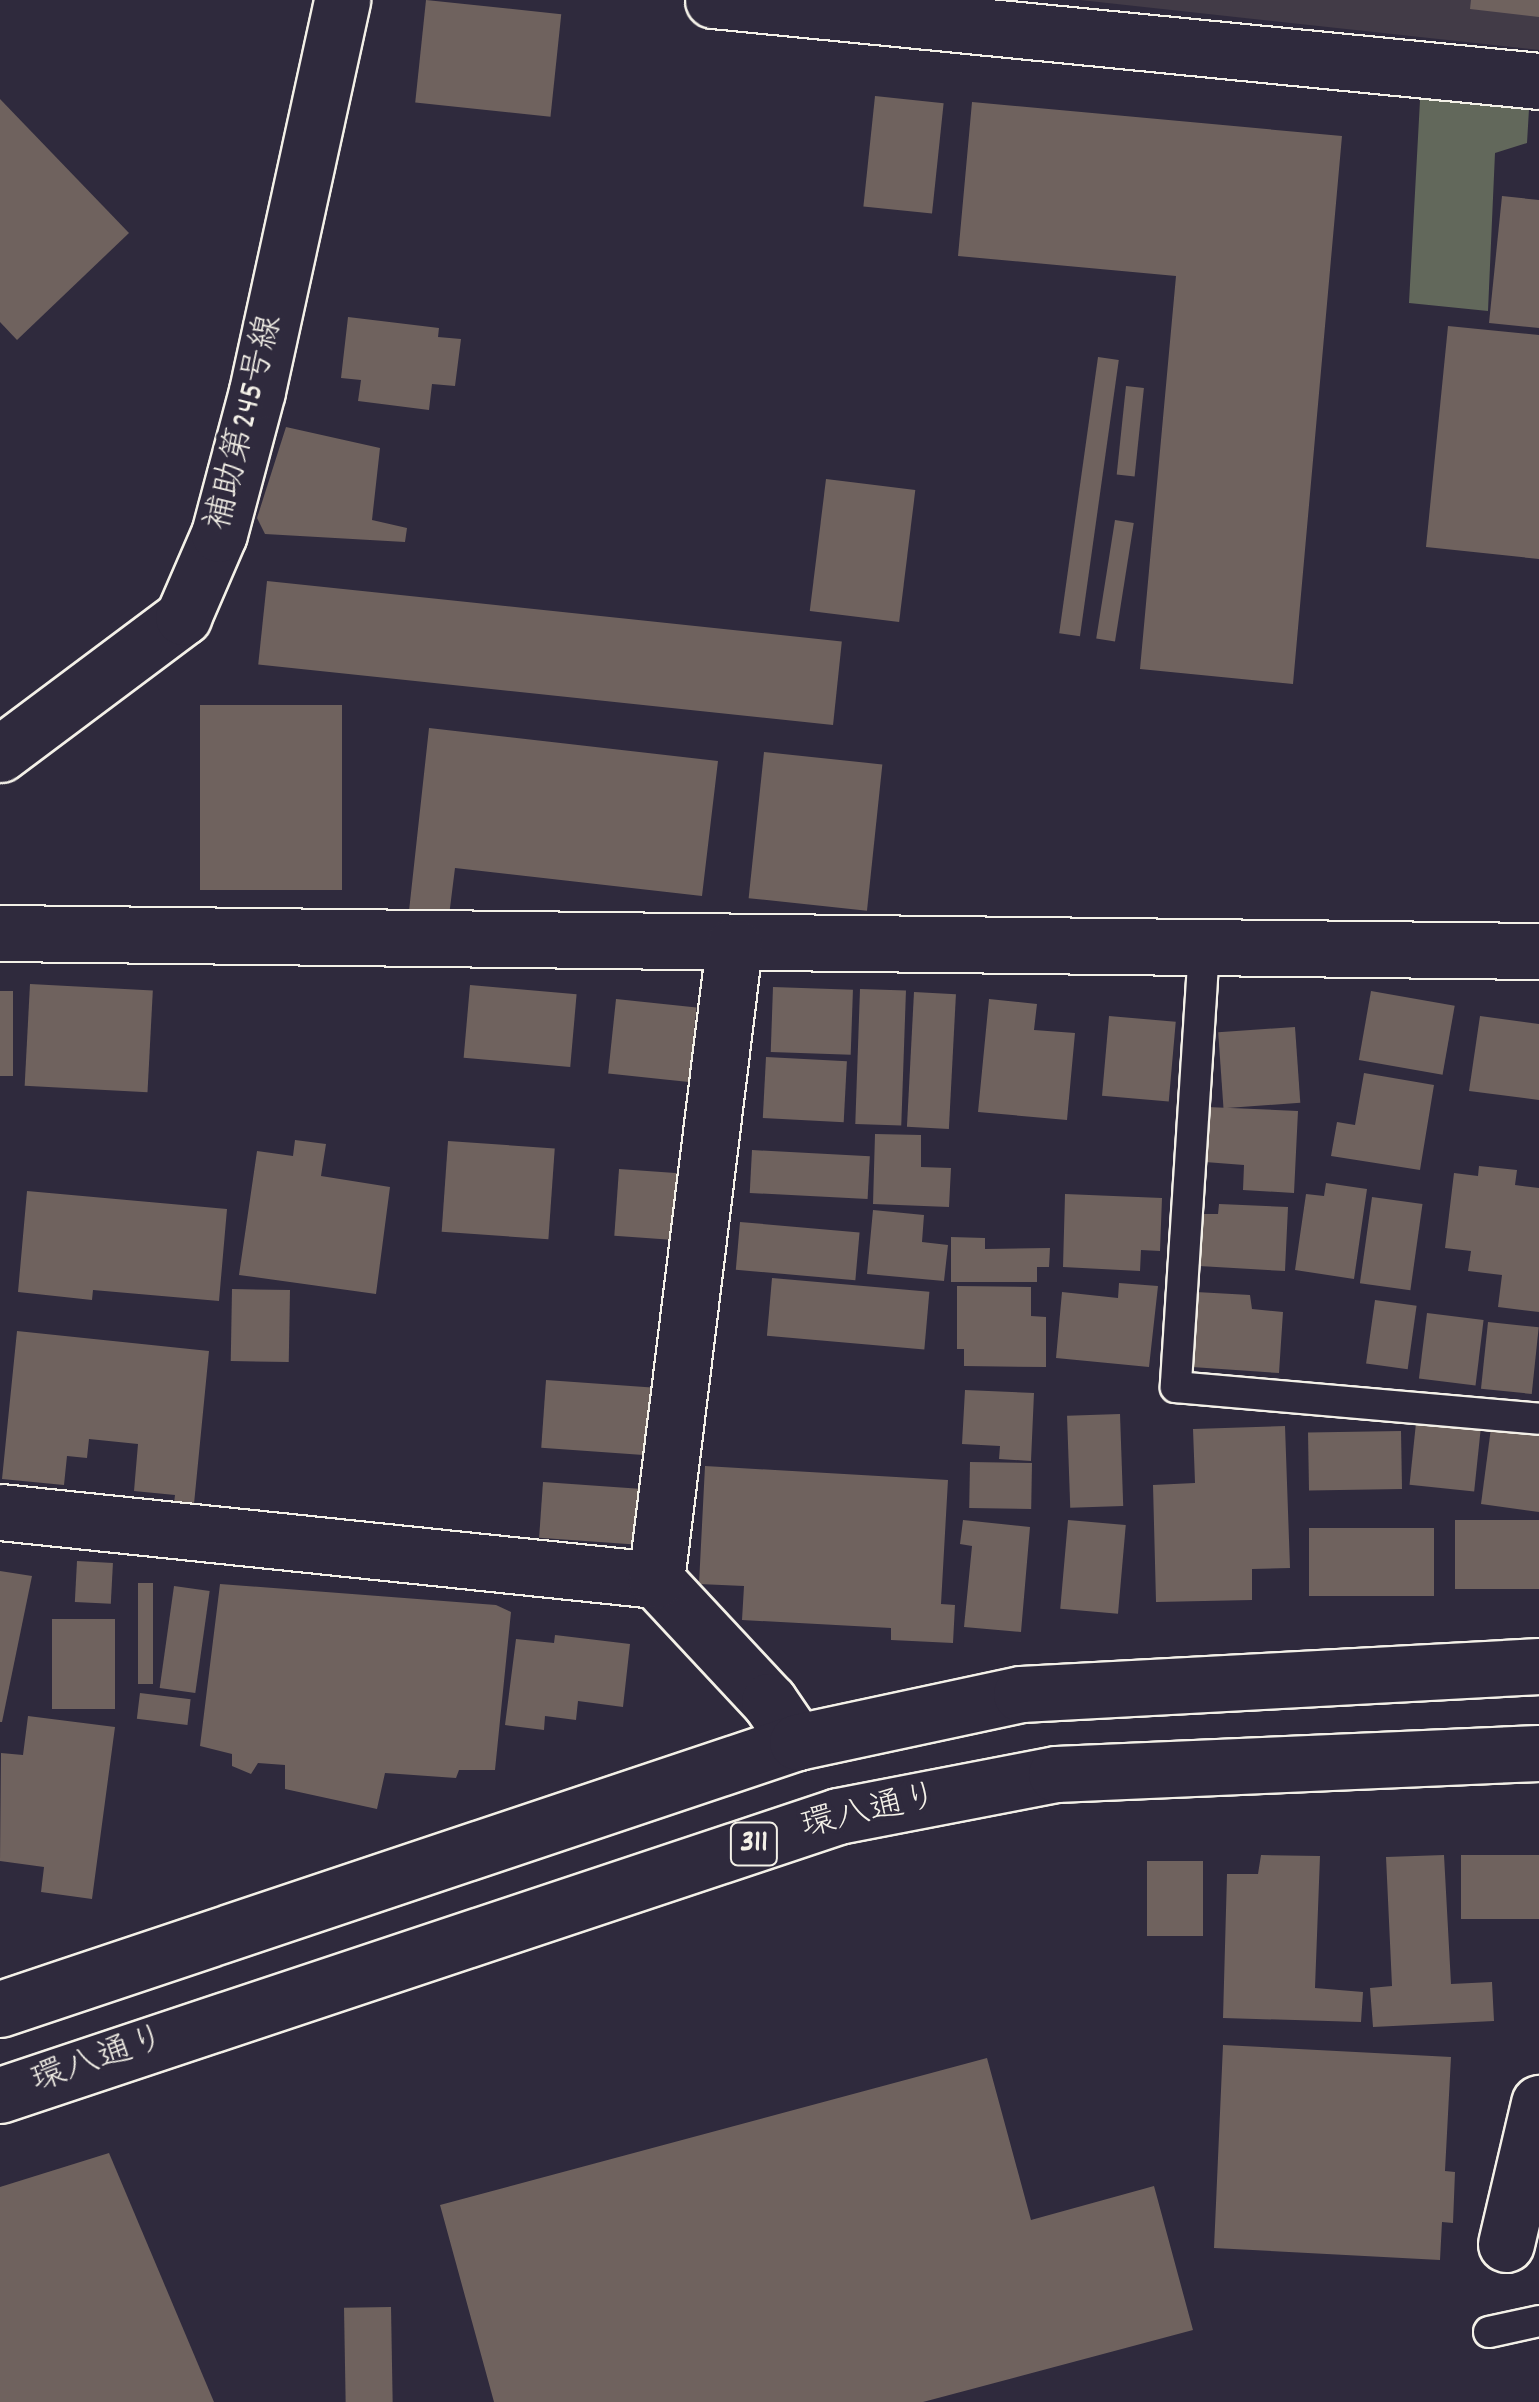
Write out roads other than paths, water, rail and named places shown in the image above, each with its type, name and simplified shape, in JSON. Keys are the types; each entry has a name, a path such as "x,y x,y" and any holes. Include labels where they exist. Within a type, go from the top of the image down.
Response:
{"street":[{"name":"補助第245号線","path":"0,754 183,617 219,534 252,409 342,0"},
{"path":"713,0 971,12 1539,81"},
{"path":"0,934 734,946 1539,951"},
{"path":"656,1580 734,946"},
{"path":"0,1512 656,1580 770,1701 797,1742"},
{"name":"311","path":"0,2009 797,1742 1021,1694 1539,1666"},
{"name":"環八通り","path":"0,2095 838,1816 1056,1774 1539,1753"},
{"path":"1506,2244 1539,2103"}],"lane":[{"path":"1204,949 1176,1387 1539,1418"},
{"path":"1489,2332 1539,2321"}]}
